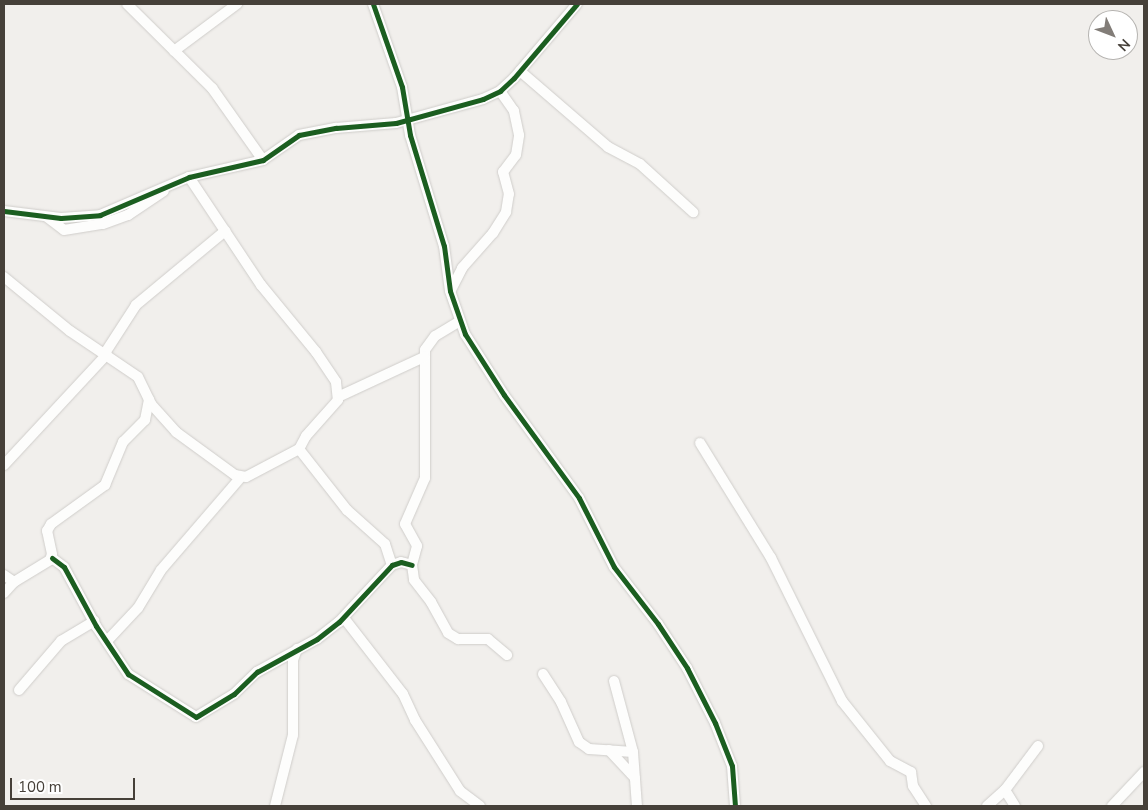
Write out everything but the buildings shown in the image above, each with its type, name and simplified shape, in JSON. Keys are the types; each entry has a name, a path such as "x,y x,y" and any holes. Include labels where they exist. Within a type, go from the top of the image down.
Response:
{"street":[{"path":"127,4 230,110 263,160"},
{"path":"174,51 237,4"},
{"path":"4,211 77,218 100,215 189,177 263,160 303,134 407,121 483,99 500,91 520,71 578,4"},
{"path":"377,6 402,87 407,121 444,246 450,291 460,321 504,395 579,498 614,567 658,624 687,668 715,723 732,766 735,806"},
{"path":"520,71 608,147 640,164 693,212"},
{"path":"450,291 462,268 494,233 506,212 509,194 502,172 516,155 519,135 514,111 500,91"},
{"path":"189,177 261,285 316,352 336,382 340,396"},
{"path":"4,465 106,354 136,306 225,232"},
{"path":"4,277 70,331 142,380 149,399 186,441 240,478"},
{"path":"460,321 435,336 428,343 424,357 425,478 405,524 417,546 412,566 414,580 451,636 458,639 488,639 506,655"},
{"path":"107,642 138,608 161,570 240,478 299,449 306,436 340,396 424,357"},
{"path":"149,399 145,420 123,442 105,485 51,524 47,535 52,558 64,567 94,621 128,674 196,717 234,694 257,672 317,639 344,618 392,565 401,562 412,566"},
{"path":"700,443 771,558 842,700 890,762 911,772 912,786 926,806"},
{"path":"299,449 338,500 385,544 392,565"},
{"path":"4,593 14,582 52,558"},
{"path":"4,575 14,582"},
{"path":"344,618 402,694 411,712 460,791 480,806"},
{"path":"19,690 61,642 94,621"},
{"path":"276,806 293,735 293,660 297,649"},
{"path":"543,674 561,702 579,742 589,749 633,752"},
{"path":"614,681 633,752 637,806"},
{"path":"987,806 1005,790 1038,746"},
{"path":"609,750 634,778"},
{"path":"1112,806 1144,772"},
{"path":"1005,790 1015,806"}],"cycle path":[{"path":"373,4 402,87 410,135 444,246 450,291 465,334 504,395 579,498 614,567 658,624 687,668 715,723 732,766 735,806"},
{"path":"4,211 61,218 100,215 189,177 263,160 299,135 336,128 396,123 483,99 500,91 514,78 577,4"},
{"path":"52,558 64,567 96,626 128,674 196,717 234,694 257,672 317,639 339,622 392,565 401,562 412,565"}]}
